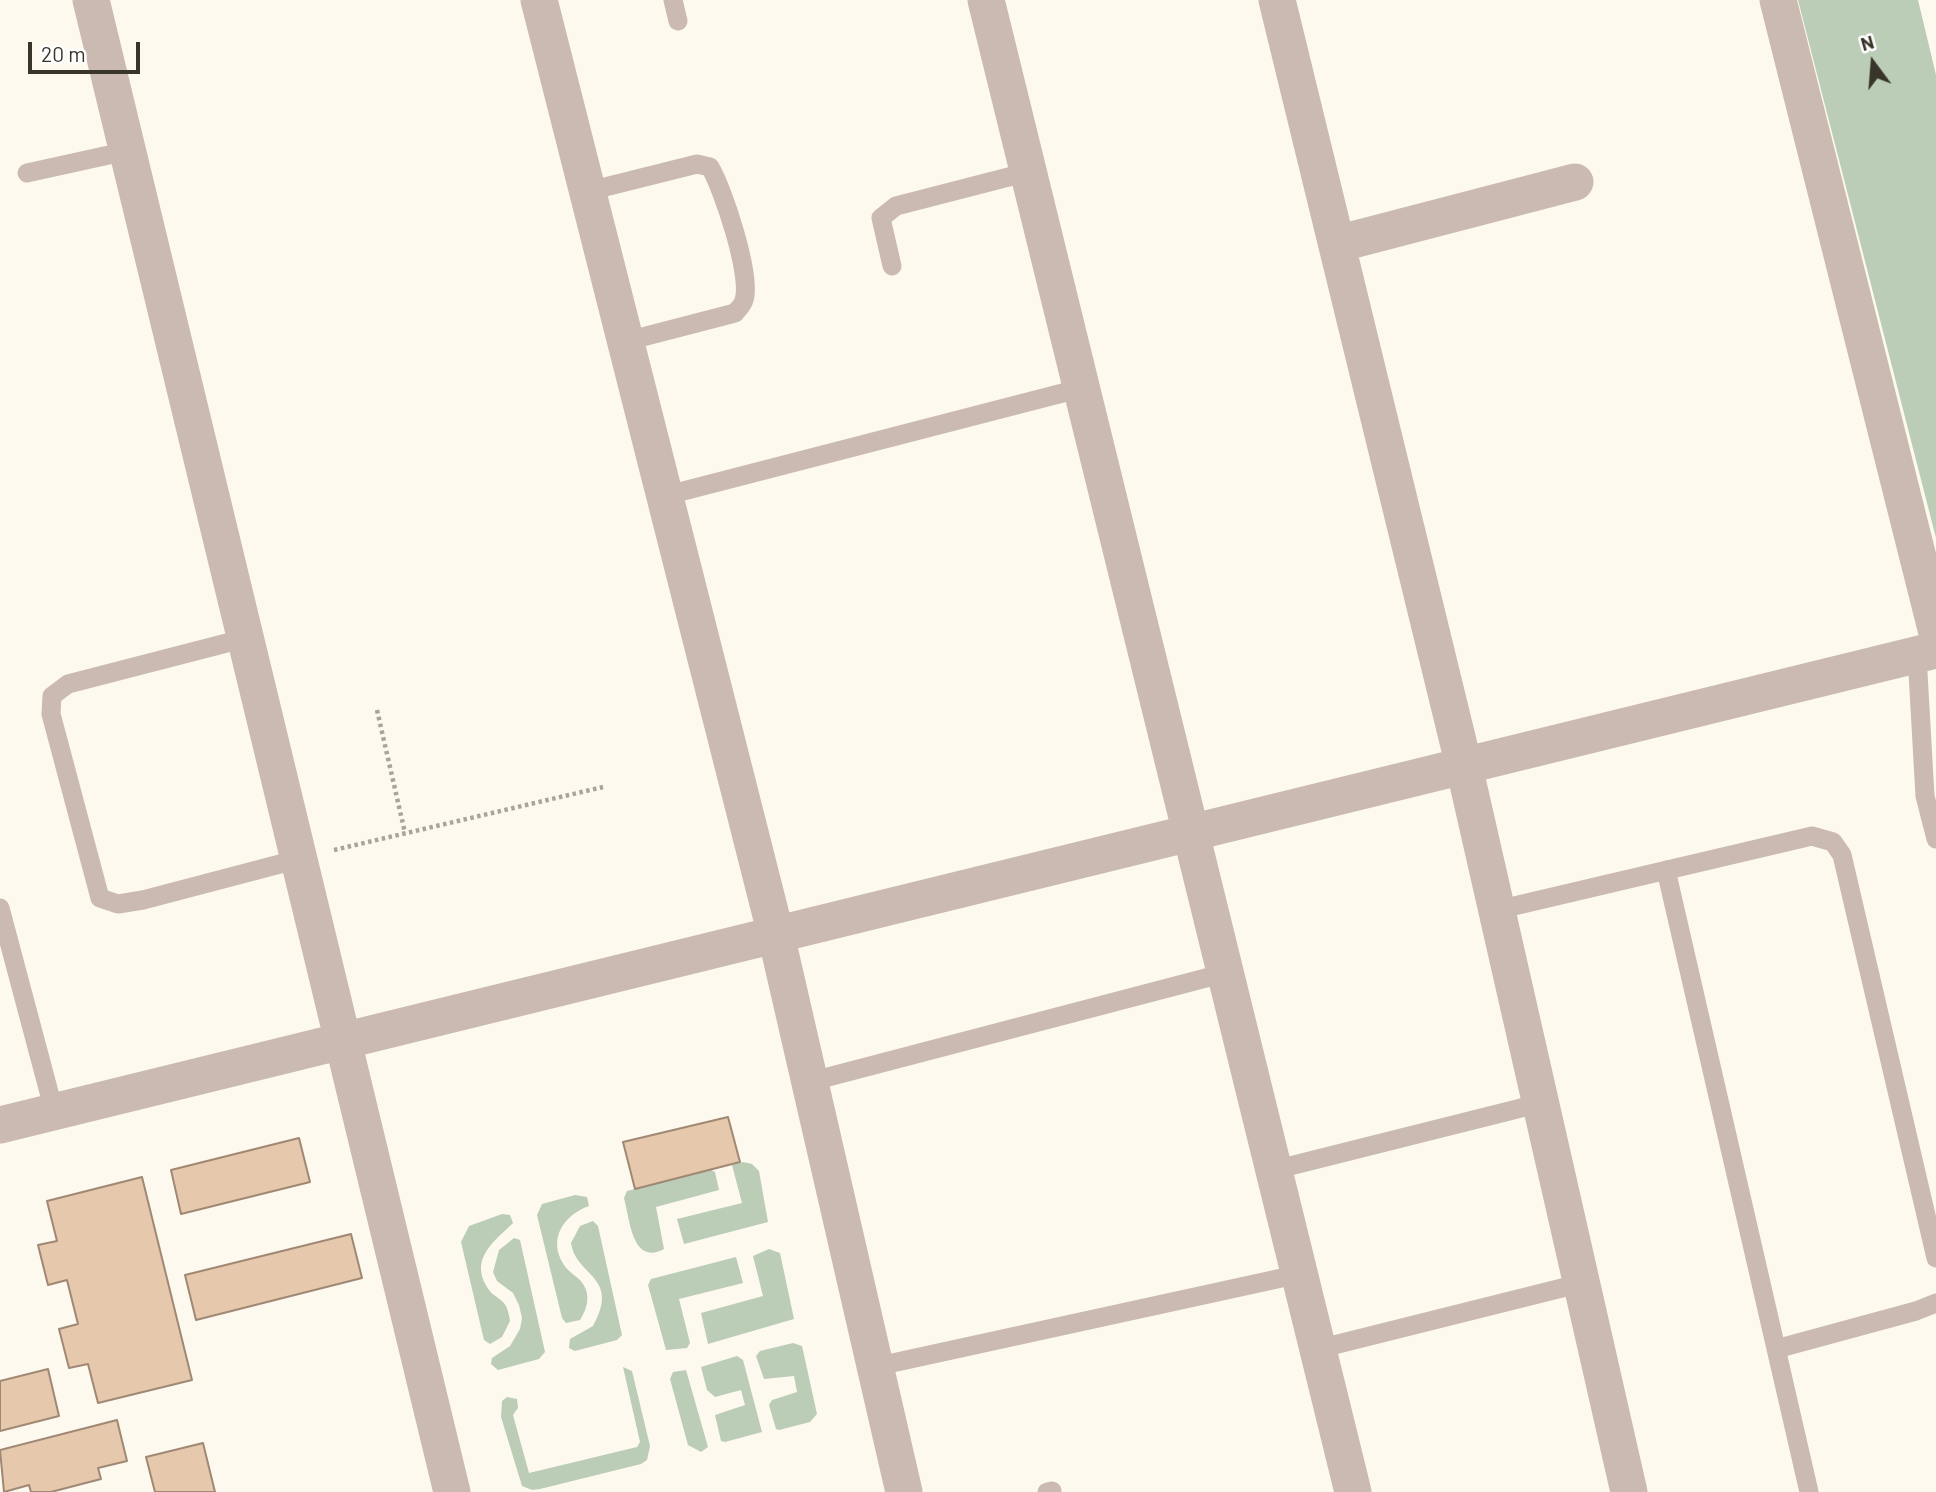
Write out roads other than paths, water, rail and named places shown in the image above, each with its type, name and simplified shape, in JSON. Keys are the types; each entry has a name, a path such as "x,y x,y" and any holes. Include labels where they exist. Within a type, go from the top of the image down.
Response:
{"street":[{"path":"91,0 452,1492"},
{"path":"539,0 776,935 904,1492"},
{"path":"986,0 1353,1492"},
{"path":"1277,0 1464,766 1629,1492"},
{"path":"0,1125 1464,766 1930,645 1778,0"},
{"path":"1337,244 1575,182"}],"lane":[{"path":"673,0 678,20"},
{"path":"27,173 127,151"},
{"path":"589,191 697,164 710,167 721,185 746,282 744,302 734,313 627,341"},
{"path":"892,266 881,218 896,206 1028,172"},
{"path":"664,496 1082,388"},
{"path":"246,638 68,684 52,696 51,714 100,898 118,904 143,900 299,859"},
{"path":"1930,645 1925,796 1936,839"},
{"path":"1497,911 1812,836 1833,842 1842,855 1936,1258"},
{"path":"1666,870 1810,1492"},
{"path":"0,908 54,1111"},
{"path":"809,1082 1226,973"},
{"path":"1274,1170 1541,1103"},
{"path":"874,1367 1300,1273"},
{"path":"1318,1349 1582,1283"},
{"path":"1776,1349 1916,1311 1936,1303"}]}
